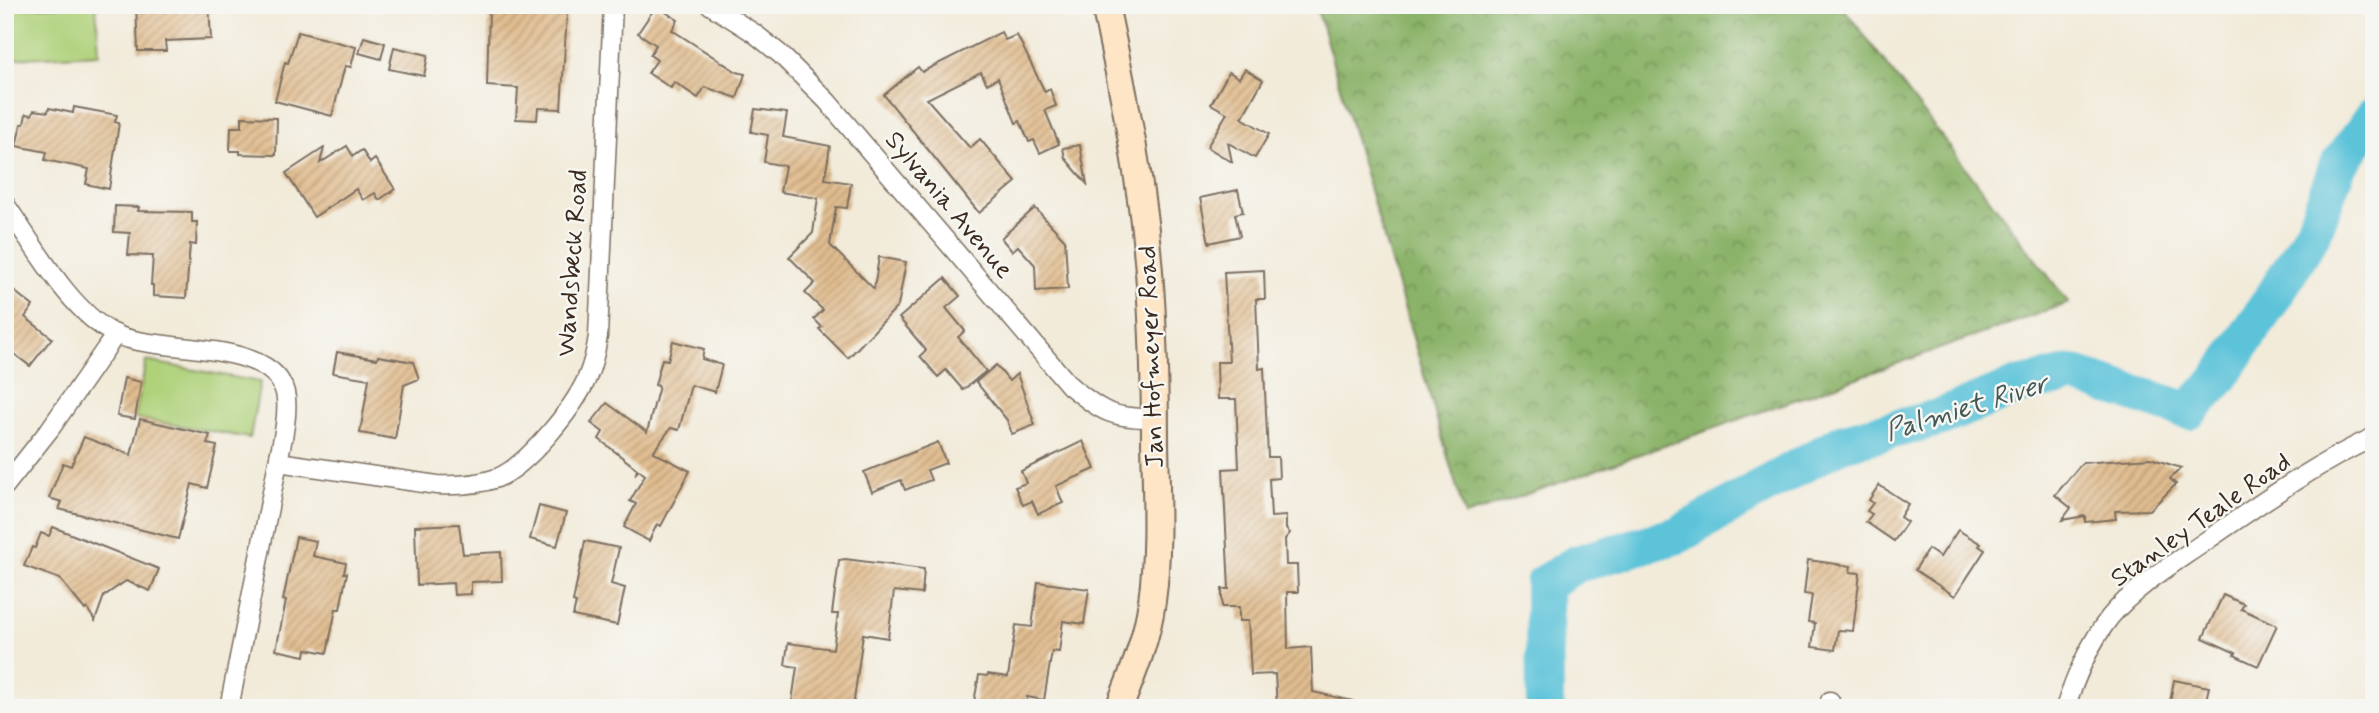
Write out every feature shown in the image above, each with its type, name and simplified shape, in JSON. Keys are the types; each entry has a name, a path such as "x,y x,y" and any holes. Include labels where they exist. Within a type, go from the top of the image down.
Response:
{"street":[{"name":"Wandsbeck Road","path":"278,462 437,485 479,483 499,477 533,451 576,398 596,354 598,336 613,5"},
{"name":"Sylvania Avenue","path":"709,5 754,33 780,54 827,101 1070,386 1114,416 1131,419 1155,418"},
{"name":"Jan Hofmeyer Road","path":"1105,5 1133,149 1145,230 1151,297 1155,418 1156,560 1152,603 1145,639 1119,708"},
{"path":"5,204 76,304 101,325 138,342 238,355 267,368 277,375 283,384 286,415 229,708"},
{"path":"5,486 57,419 116,334"},
{"name":"Stanley Teale Road","path":"2065,708 2085,657 2109,618 2123,603 2144,585 2258,506 2350,448 2374,436"}],"green space":[{"path":"96,5 99,54 5,59 5,8"},
{"path":"1316,5 1841,5 2069,303 1465,516"},
{"path":"146,361 260,382 250,438 135,418"}],"building":[{"path":"136,5 209,5 211,39 165,41 166,51 138,51"},
{"path":"656,6 678,20 672,30 737,72 745,74 737,98 705,87 698,98 674,82 671,88 648,73 657,60 650,55 656,45 638,33"},
{"path":"489,9 567,13 561,109 538,108 537,120 516,119 518,88 487,86"},
{"path":"298,32 356,47 351,67 345,66 332,116 275,101 285,62 288,63"},
{"path":"1001,32 1005,40 1017,35 1045,92 1050,89 1056,106 1045,110 1059,144 1040,153 1034,140 1029,142 1020,121 1016,123 998,78 987,84 981,72 927,99 970,148 980,139 1016,182 979,213 884,95 918,67 922,72"},
{"path":"364,37 385,43 381,59 359,53"},
{"path":"394,47 428,55 424,76 389,69"},
{"path":"1245,69 1263,80 1242,118 1269,134 1255,158 1228,143 1232,162 1207,147 1227,113 1211,104 1229,72 1239,78"},
{"path":"74,107 117,115 115,122 119,123 109,189 86,184 89,169 45,160 47,152 16,146 26,114 32,115 34,110 48,112 49,108 73,113"},
{"path":"755,109 787,113 783,137 830,146 825,179 851,183 847,208 836,207 830,245 874,289 879,257 906,262 898,306 848,358 819,329 822,327 814,319 823,310 805,293 815,283 789,257 813,233 818,198 780,192 785,166 764,162 768,135 751,132"},
{"path":"242,117 277,118 276,155 240,154 240,151 230,151 231,127 242,127"},
{"path":"1080,145 1087,184 1065,158 1063,148"},
{"path":"347,146 353,156 362,150 370,163 375,159 395,189 379,200 375,193 363,200 356,189 314,217 286,173 324,148 320,163"},
{"path":"1238,190 1243,212 1235,214 1240,236 1209,243 1200,198"},
{"path":"115,206 139,207 138,211 192,212 192,222 197,222 196,245 190,244 186,298 153,296 153,256 128,255 130,233 114,232"},
{"path":"1035,208 1065,240 1068,289 1036,291 1035,265 1018,246 1012,251 1001,238"},
{"path":"1264,270 1265,299 1256,299 1259,369 1264,368 1268,457 1278,457 1279,478 1269,479 1271,517 1286,516 1286,529 1290,533 1285,539 1286,565 1297,565 1298,592 1287,592 1288,649 1311,647 1313,692 1353,701 1352,708 1277,708 1275,674 1251,675 1248,621 1239,621 1239,607 1222,607 1222,589 1229,589 1223,469 1239,468 1236,399 1218,399 1217,362 1229,362 1224,272"},
{"path":"945,278 960,296 946,308 965,331 958,337 986,371 963,390 946,370 938,377 920,356 926,350 899,318"},
{"path":"5,284 33,306 25,317 52,338 30,366 5,347"},
{"path":"673,341 704,349 702,359 722,365 715,392 691,385 679,430 671,428 653,452 690,471 661,526 657,524 649,541 624,527 636,504 630,501 645,475 639,470 636,473 637,469 599,439 603,432 591,423 607,403 647,432 659,386 655,385 662,359 668,360"},
{"path":"337,352 413,362 419,379 404,385 395,439 360,433 369,379 333,373"},
{"path":"996,365 1009,381 1017,374 1035,425 1012,434 1007,420 976,382"},
{"path":"124,378 141,382 135,419 117,416"},
{"path":"140,419 210,435 207,444 217,446 207,488 192,484 178,539 59,509 62,502 49,498 63,463 71,466 84,437 131,455"},
{"path":"1083,441 1095,469 1056,486 1063,503 1038,514 1032,501 1023,505 1015,487 1026,483 1021,471"},
{"path":"938,442 946,463 927,470 931,480 905,490 901,480 872,492 864,472"},
{"path":"2150,458 2181,468 2170,479 2176,484 2150,510 2115,511 2116,519 2085,522 2085,516 2062,520 2071,508 2055,495 2082,463"},
{"path":"1879,485 1908,504 1900,517 1907,522 1894,541 1866,522 1872,514 1867,511 1873,503 1869,500"},
{"path":"539,506 566,513 557,546 530,539"},
{"path":"459,524 463,554 501,552 502,581 471,582 471,594 454,595 453,583 417,585 415,526"},
{"path":"53,527 159,569 150,591 126,581 104,596 95,621 87,608 85,610 60,579 24,566 41,533 49,536"},
{"path":"1958,530 1981,544 1979,546 1985,550 1955,596 1915,570 1928,549 1940,557"},
{"path":"296,537 316,541 313,556 346,563 344,573 347,573 340,609 336,609 327,653 306,649 305,656 276,650"},
{"path":"585,541 619,548 611,584 625,588 617,625 573,616 576,603 573,602"},
{"path":"839,560 924,569 922,594 894,591 888,638 863,634 853,708 791,708 797,667 785,665 788,643 833,649 838,614 832,614"},
{"path":"1808,560 1851,566 1850,572 1860,573 1853,631 1838,630 1835,650 1812,647 1815,623 1808,622 1812,595 1804,594"},
{"path":"1038,582 1089,589 1084,624 1063,621 1059,652 1052,651 1044,700 1027,697 1026,708 973,708 979,675 1008,677 1016,625 1032,627"},
{"path":"2223,595 2244,604 2241,609 2277,625 2258,666 2203,638"},
{"path":"2174,680 2209,687 2204,708 2169,708"}],"waterway":[{"name":"Palmiet River","path":"1545,708 1544,584 1576,564 1678,535 1841,443 1938,418 2018,386 2072,374 2189,411 2219,379 2277,291 2313,232 2337,167 2374,116"}]}
